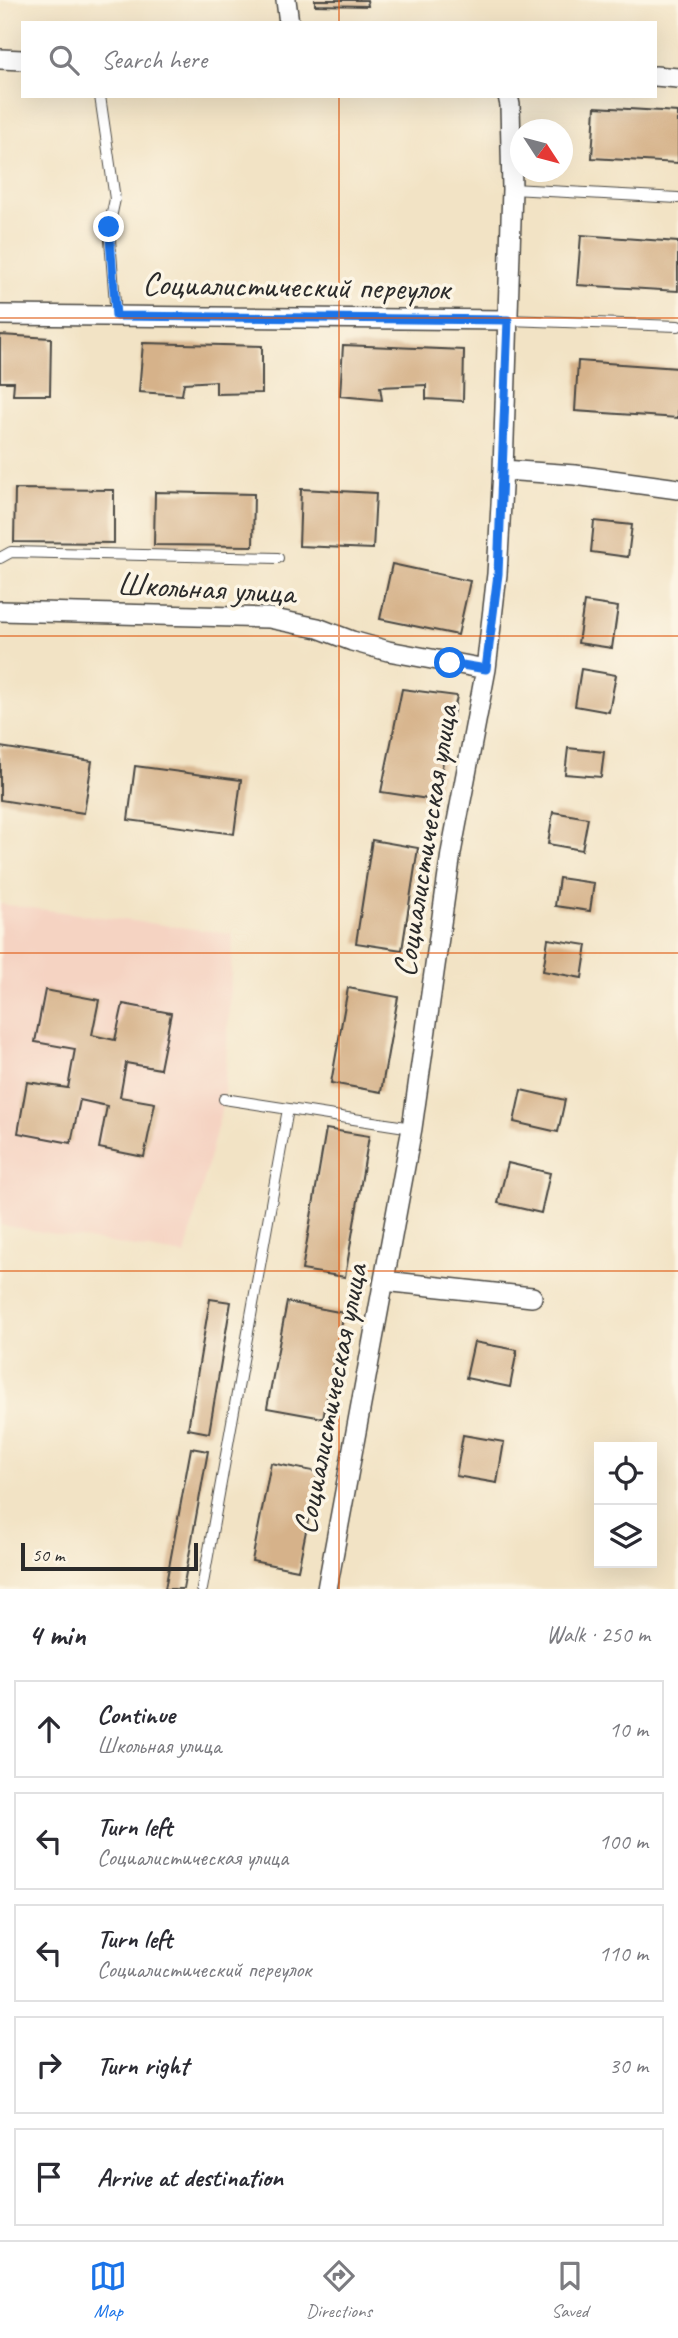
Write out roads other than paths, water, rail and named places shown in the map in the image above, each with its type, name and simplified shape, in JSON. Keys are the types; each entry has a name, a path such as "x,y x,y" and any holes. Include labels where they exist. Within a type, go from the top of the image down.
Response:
{"street":[{"path":"286,0 289,21"},
{"path":"0,59 21,60"},
{"path":"657,76 678,78"},
{"name":"Социалистическая улица","path":"327,1589 412,1128 451,853 486,669 498,574 512,189 508,98"},
{"name":"Социалистический переулок","path":"0,315 508,320"},
{"path":"503,470 575,475 678,489"},
{"name":"Школьная улица","path":"0,611 269,618 306,625 388,652 486,669"},
{"path":"384,1281 532,1297"}],"lane":[{"path":"100,98 115,199 109,227 116,316"},
{"path":"512,189 678,198"},
{"path":"508,320 678,326"},
{"path":"0,558 11,552 278,558"},
{"path":"224,1099 412,1128"},
{"path":"202,1589 288,1110"}]}
